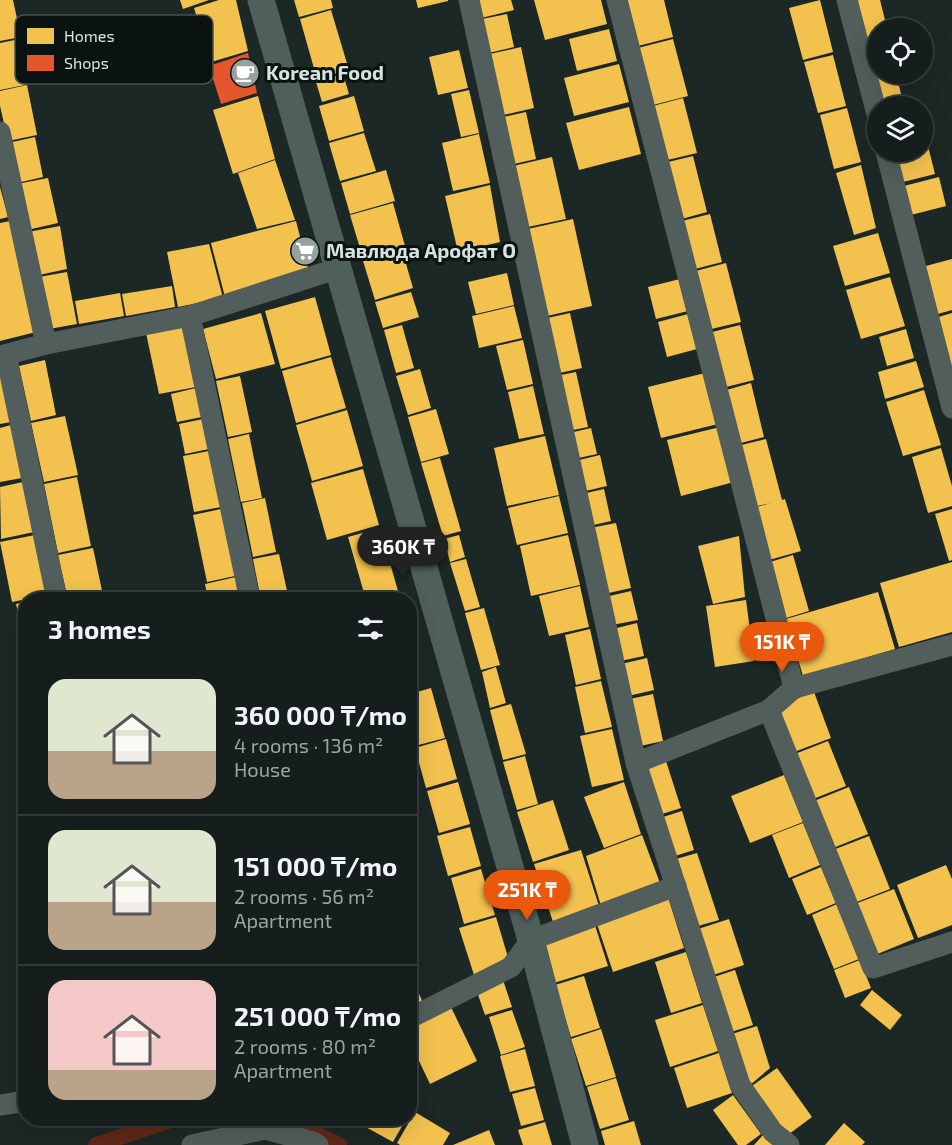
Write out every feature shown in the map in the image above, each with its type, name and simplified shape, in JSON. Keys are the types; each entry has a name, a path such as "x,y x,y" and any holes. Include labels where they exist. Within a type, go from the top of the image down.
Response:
{"main road":[{"path":"261,0 531,940 585,1145"}],"street":[{"path":"469,0 636,763 740,1085 773,1132 789,1145"},
{"path":"617,0 794,688"},
{"path":"847,0 872,96"},
{"path":"0,132 46,344"},
{"path":"889,162 952,408"},
{"path":"55,592 3,356 46,344 190,316 339,268"},
{"path":"190,316 248,592"},
{"path":"636,763 769,710 794,688 952,645"},
{"path":"769,710 873,968 952,942"},
{"path":"417,1014 511,967 531,940 675,886"},
{"path":"0,1106 18,1103"},
{"path":"192,1145 265,1129 318,1145"}],"building: Homes":[{"path":"0,0 13,0 16,15 15,38 0,41"},
{"path":"180,0 209,0 183,9"},
{"path":"219,0 236,0 248,51 213,61 213,15 196,15 194,8"},
{"path":"294,0 331,0 333,8 299,17"},
{"path":"416,0 448,0 448,1 418,8"},
{"path":"473,0 511,0 514,10 477,19"},
{"path":"534,0 601,0 607,24 545,40"},
{"path":"621,0 664,0 673,37 634,47"},
{"path":"820,0 833,52 803,60 789,8"},
{"path":"880,0 884,18 867,18 867,42 865,43 854,1"},
{"path":"331,10 349,70 317,79 300,19"},
{"path":"507,14 514,47 484,54 477,20"},
{"path":"609,29 617,61 577,71 569,39"},
{"path":"673,39 688,96 649,106 634,49"},
{"path":"15,40 15,84 25,85 0,90 0,43"},
{"path":"521,47 534,108 499,116 485,55"},
{"path":"459,50 468,88 438,95 429,57"},
{"path":"833,55 846,106 818,113 804,62"},
{"path":"619,64 629,102 574,116 564,78"},
{"path":"343,74 349,94 322,102 316,82"},
{"path":"874,84 898,84 902,96 878,96"},
{"path":"27,85 37,135 8,141 0,106 0,91"},
{"path":"469,90 479,133 461,137 451,94"},
{"path":"258,96 275,159 233,174 213,110"},
{"path":"354,96 364,131 329,141 319,106"},
{"path":"683,98 697,153 663,161 649,107"},
{"path":"629,107 641,154 579,170 566,123"},
{"path":"847,108 861,162 834,169 820,115"},
{"path":"526,112 536,159 509,165 499,118"},
{"path":"364,133 376,171 340,181 329,143"},
{"path":"479,134 490,183 453,191 442,143"},
{"path":"35,137 43,177 17,183 8,143"},
{"path":"693,156 707,212 678,220 664,163"},
{"path":"552,157 566,219 523,228 509,167"},
{"path":"275,160 295,220 257,229 238,173"},
{"path":"894,162 932,162 935,174 899,183"},
{"path":"861,165 876,228 854,235 836,173"},
{"path":"386,170 395,201 350,214 341,183"},
{"path":"939,177 946,206 907,216 900,187"},
{"path":"48,178 58,223 27,230 17,184"},
{"path":"490,185 500,242 458,252 445,196"},
{"path":"0,187 8,217 0,219"},
{"path":"393,203 405,246 363,258 350,215"},
{"path":"710,214 722,262 691,270 678,222"},
{"path":"573,219 592,306 542,317 523,230"},
{"path":"10,221 36,332 0,341 0,223"},
{"path":"296,221 310,276 225,297 211,243"},
{"path":"60,226 67,269 39,275 28,232"},
{"path":"878,233 890,273 845,286 833,246"},
{"path":"209,244 223,298 178,307 167,252"},
{"path":"402,250 413,288 375,300 363,261"},
{"path":"952,259 952,310 934,315 922,267"},
{"path":"726,263 741,322 707,330 692,272"},
{"path":"67,272 77,324 49,329 39,277"},
{"path":"507,273 514,305 476,314 468,282"},
{"path":"890,277 905,326 861,339 846,290"},
{"path":"680,279 688,311 656,319 648,287"},
{"path":"172,286 175,307 126,316 122,294"},
{"path":"411,292 419,317 383,328 375,302"},
{"path":"120,293 124,316 79,324 75,301"},
{"path":"315,297 331,355 281,369 265,311"},
{"path":"514,306 522,338 479,348 472,316"},
{"path":"261,313 275,364 216,379 203,329"},
{"path":"570,313 582,368 555,374 543,319"},
{"path":"952,313 952,374 935,318"},
{"path":"688,314 697,349 667,357 658,322"},
{"path":"402,325 414,368 396,373 384,330"},
{"path":"740,325 754,380 722,388 708,333"},
{"path":"183,326 196,387 159,394 146,333"},
{"path":"906,329 914,358 887,366 879,337"},
{"path":"523,340 533,384 507,390 496,346"},
{"path":"331,357 346,408 296,423 282,371"},
{"path":"45,360 56,415 31,421 19,366"},
{"path":"916,361 924,387 885,399 878,372"},
{"path":"420,369 431,408 408,415 396,376"},
{"path":"576,372 588,427 568,431 556,376"},
{"path":"705,373 718,424 661,438 648,387"},
{"path":"0,374 11,422 0,424"},
{"path":"240,376 252,432 228,437 216,381"},
{"path":"751,383 764,437 737,444 723,391"},
{"path":"533,386 544,434 519,439 508,392"},
{"path":"196,388 202,417 177,422 171,394"},
{"path":"924,390 941,445 903,456 886,402"},
{"path":"436,409 449,454 421,462 408,417"},
{"path":"347,410 363,466 312,481 296,425"},
{"path":"65,416 78,475 44,482 31,423"},
{"path":"203,419 209,449 185,454 179,424"},
{"path":"11,425 22,478 0,482 0,428"},
{"path":"720,427 734,482 681,496 667,440"},
{"path":"591,428 597,454 574,459 569,433"},
{"path":"249,434 262,498 241,502 228,439"},
{"path":"545,436 559,495 507,506 494,448"},
{"path":"766,439 782,500 785,499 801,551 769,560 753,508 771,503 753,507 737,446"},
{"path":"941,448 952,486 952,506 928,513 912,457"},
{"path":"209,451 221,507 194,512 183,456"},
{"path":"600,455 607,486 581,492 575,461"},
{"path":"440,458 461,531 443,536 421,463"},
{"path":"363,469 379,525 327,540 311,483"},
{"path":"77,477 91,546 58,553 44,484"},
{"path":"23,482 34,532 1,539 0,487"},
{"path":"604,489 611,521 589,526 582,494"},
{"path":"559,496 568,533 517,545 508,508"},
{"path":"265,498 276,552 253,557 242,503"},
{"path":"221,509 235,576 207,582 193,515"},
{"path":"952,509 952,560 949,561 935,514"},
{"path":"616,523 631,588 604,594 590,528"},
{"path":"380,528 398,591 364,592 348,537"},
{"path":"35,535 46,592 18,592 18,601 12,602 0,542"},
{"path":"459,535 465,557 450,562 444,539"},
{"path":"568,535 580,585 531,596 520,546"},
{"path":"739,536 745,597 713,604 698,546"},
{"path":"93,548 102,592 66,592 58,555"},
{"path":"279,554 287,592 259,592 253,559"},
{"path":"793,555 809,611 786,618 770,562"},
{"path":"466,559 480,607 465,611 450,563"},
{"path":"952,562 952,632 899,647 880,583"},
{"path":"236,577 239,592 206,592 205,584"},
{"path":"580,586 589,627 549,636 539,596"},
{"path":"631,591 638,620 612,625 605,597"},
{"path":"878,592 895,649 803,676 786,619"},
{"path":"746,600 754,661 715,667 706,606"},
{"path":"484,608 500,665 481,670 465,613"},
{"path":"637,623 644,656 620,661 613,629"},
{"path":"590,629 601,679 576,685 565,635"},
{"path":"647,658 654,690 628,696 621,664"},
{"path":"496,667 506,703 490,708 482,672"},
{"path":"601,681 612,727 585,733 575,687"},
{"path":"431,688 445,738 417,745 417,692"},
{"path":"814,692 831,738 794,752 776,707"},
{"path":"653,694 663,741 640,746 630,699"},
{"path":"511,704 526,754 503,760 490,710"},
{"path":"612,729 624,780 592,787 580,736"},
{"path":"446,739 457,779 426,788 417,747"},
{"path":"828,741 846,786 813,799 795,754"},
{"path":"525,756 538,804 517,810 503,762"},
{"path":"666,761 681,808 662,814 647,768"},
{"path":"784,775 803,822 750,843 731,796"},
{"path":"458,782 470,824 439,833 427,791"},
{"path":"624,782 641,834 604,848 584,797"},
{"path":"849,787 868,834 833,848 814,801"},
{"path":"553,800 569,850 533,862 517,812"},
{"path":"682,811 694,850 675,856 663,817"},
{"path":"803,823 820,865 789,878 772,835"},
{"path":"470,827 481,866 448,876 437,836"},
{"path":"642,835 660,883 601,906 586,856"},
{"path":"869,836 890,889 854,903 833,850"},
{"path":"581,850 599,906 554,925 534,864"},
{"path":"697,853 719,920 698,926 676,859"},
{"path":"946,865 952,879 952,925 918,938 897,885"},
{"path":"821,867 836,903 807,915 792,879"},
{"path":"481,869 495,915 464,924 451,878"},
{"path":"894,889 914,939 875,955 855,904"},
{"path":"667,894 684,948 613,972 595,918"},
{"path":"837,904 859,959 834,969 812,915"},
{"path":"496,917 510,964 474,975 459,928"},
{"path":"593,919 608,966 554,983 540,938"},
{"path":"729,919 744,965 713,975 698,929"},
{"path":"686,952 702,1003 671,1013 655,962"},
{"path":"860,960 871,988 845,998 834,970"},
{"path":"735,970 753,1025 731,1032 714,977"},
{"path":"501,974 512,1007 485,1015 475,986"},
{"path":"584,976 600,1028 571,1037 555,985"},
{"path":"417,989 424,1005 417,1008"},
{"path":"872,990 902,1015 890,1030 860,1005"},
{"path":"449,1003 477,1061 430,1084 417,1057 417,1019"},
{"path":"703,1005 718,1051 670,1067 655,1020"},
{"path":"512,1010 525,1047 501,1055 489,1017"},
{"path":"757,1026 770,1068 749,1086 732,1034"},
{"path":"601,1029 616,1077 586,1086 571,1039"},
{"path":"525,1049 535,1086 510,1092 500,1056"},
{"path":"719,1053 732,1093 687,1108 674,1068"},
{"path":"777,1068 812,1117 785,1137 749,1088"},
{"path":"616,1078 629,1120 600,1129 587,1087"},
{"path":"535,1088 544,1120 521,1126 512,1094"},
{"path":"733,1095 761,1134 746,1145 738,1145 713,1110"},
{"path":"417,1113 450,1133 443,1145 400,1145 397,1143 407,1126 417,1126"},
{"path":"634,1121 641,1145 605,1145 601,1131"},
{"path":"545,1122 552,1145 523,1145 518,1130"},
{"path":"844,1123 865,1142 862,1145 825,1145"},
{"path":"364,1126 402,1126 393,1142"},
{"path":"489,1130 495,1145 453,1145"},
{"path":"763,1135 775,1145 754,1145"}],"building: Shops":[{"path":"248,53 257,93 221,104 213,79 213,65"}],"waterway":[{"path":"96,1145 153,1126"},
{"path":"299,1126 339,1145"}],"place":[{"name":"Korean Food","path":"245,73"},
{"name":"Мавлюда Арофат О","path":"305,251"}]}
